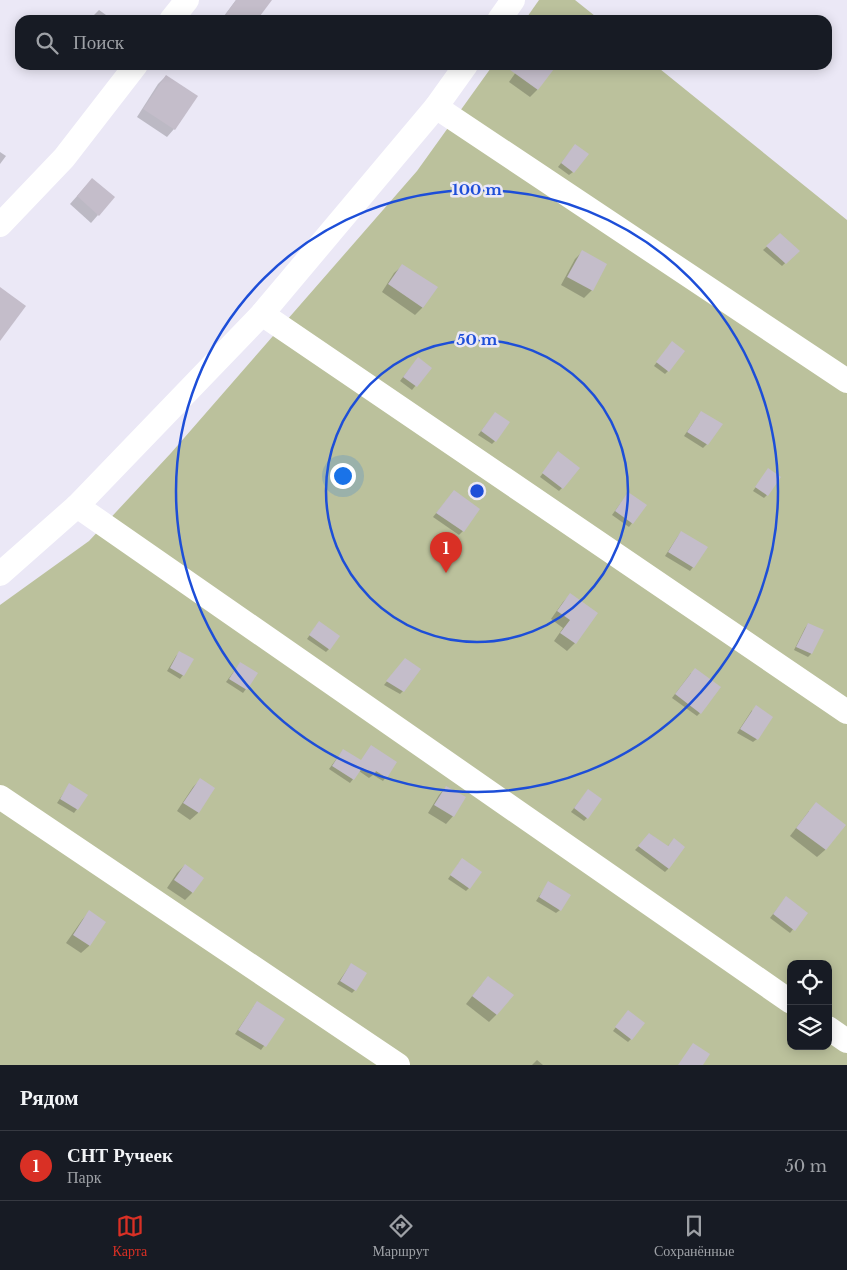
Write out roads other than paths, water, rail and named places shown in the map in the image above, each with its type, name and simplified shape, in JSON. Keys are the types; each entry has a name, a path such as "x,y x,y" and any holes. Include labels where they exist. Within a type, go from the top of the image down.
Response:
{"street":[{"path":"175,15 187,0"},
{"path":"503,15 514,0"},
{"path":"0,225 64,158 132,70"},
{"path":"0,574 77,506 262,314 436,107 462,70"},
{"path":"436,107 847,381"},
{"path":"262,314 847,712"},
{"path":"77,506 787,999"},
{"path":"0,797 398,1065"},
{"path":"832,1031 847,1042"}],"place":[{"name":"СНТ Ручеек","path":"446,573"}]}
